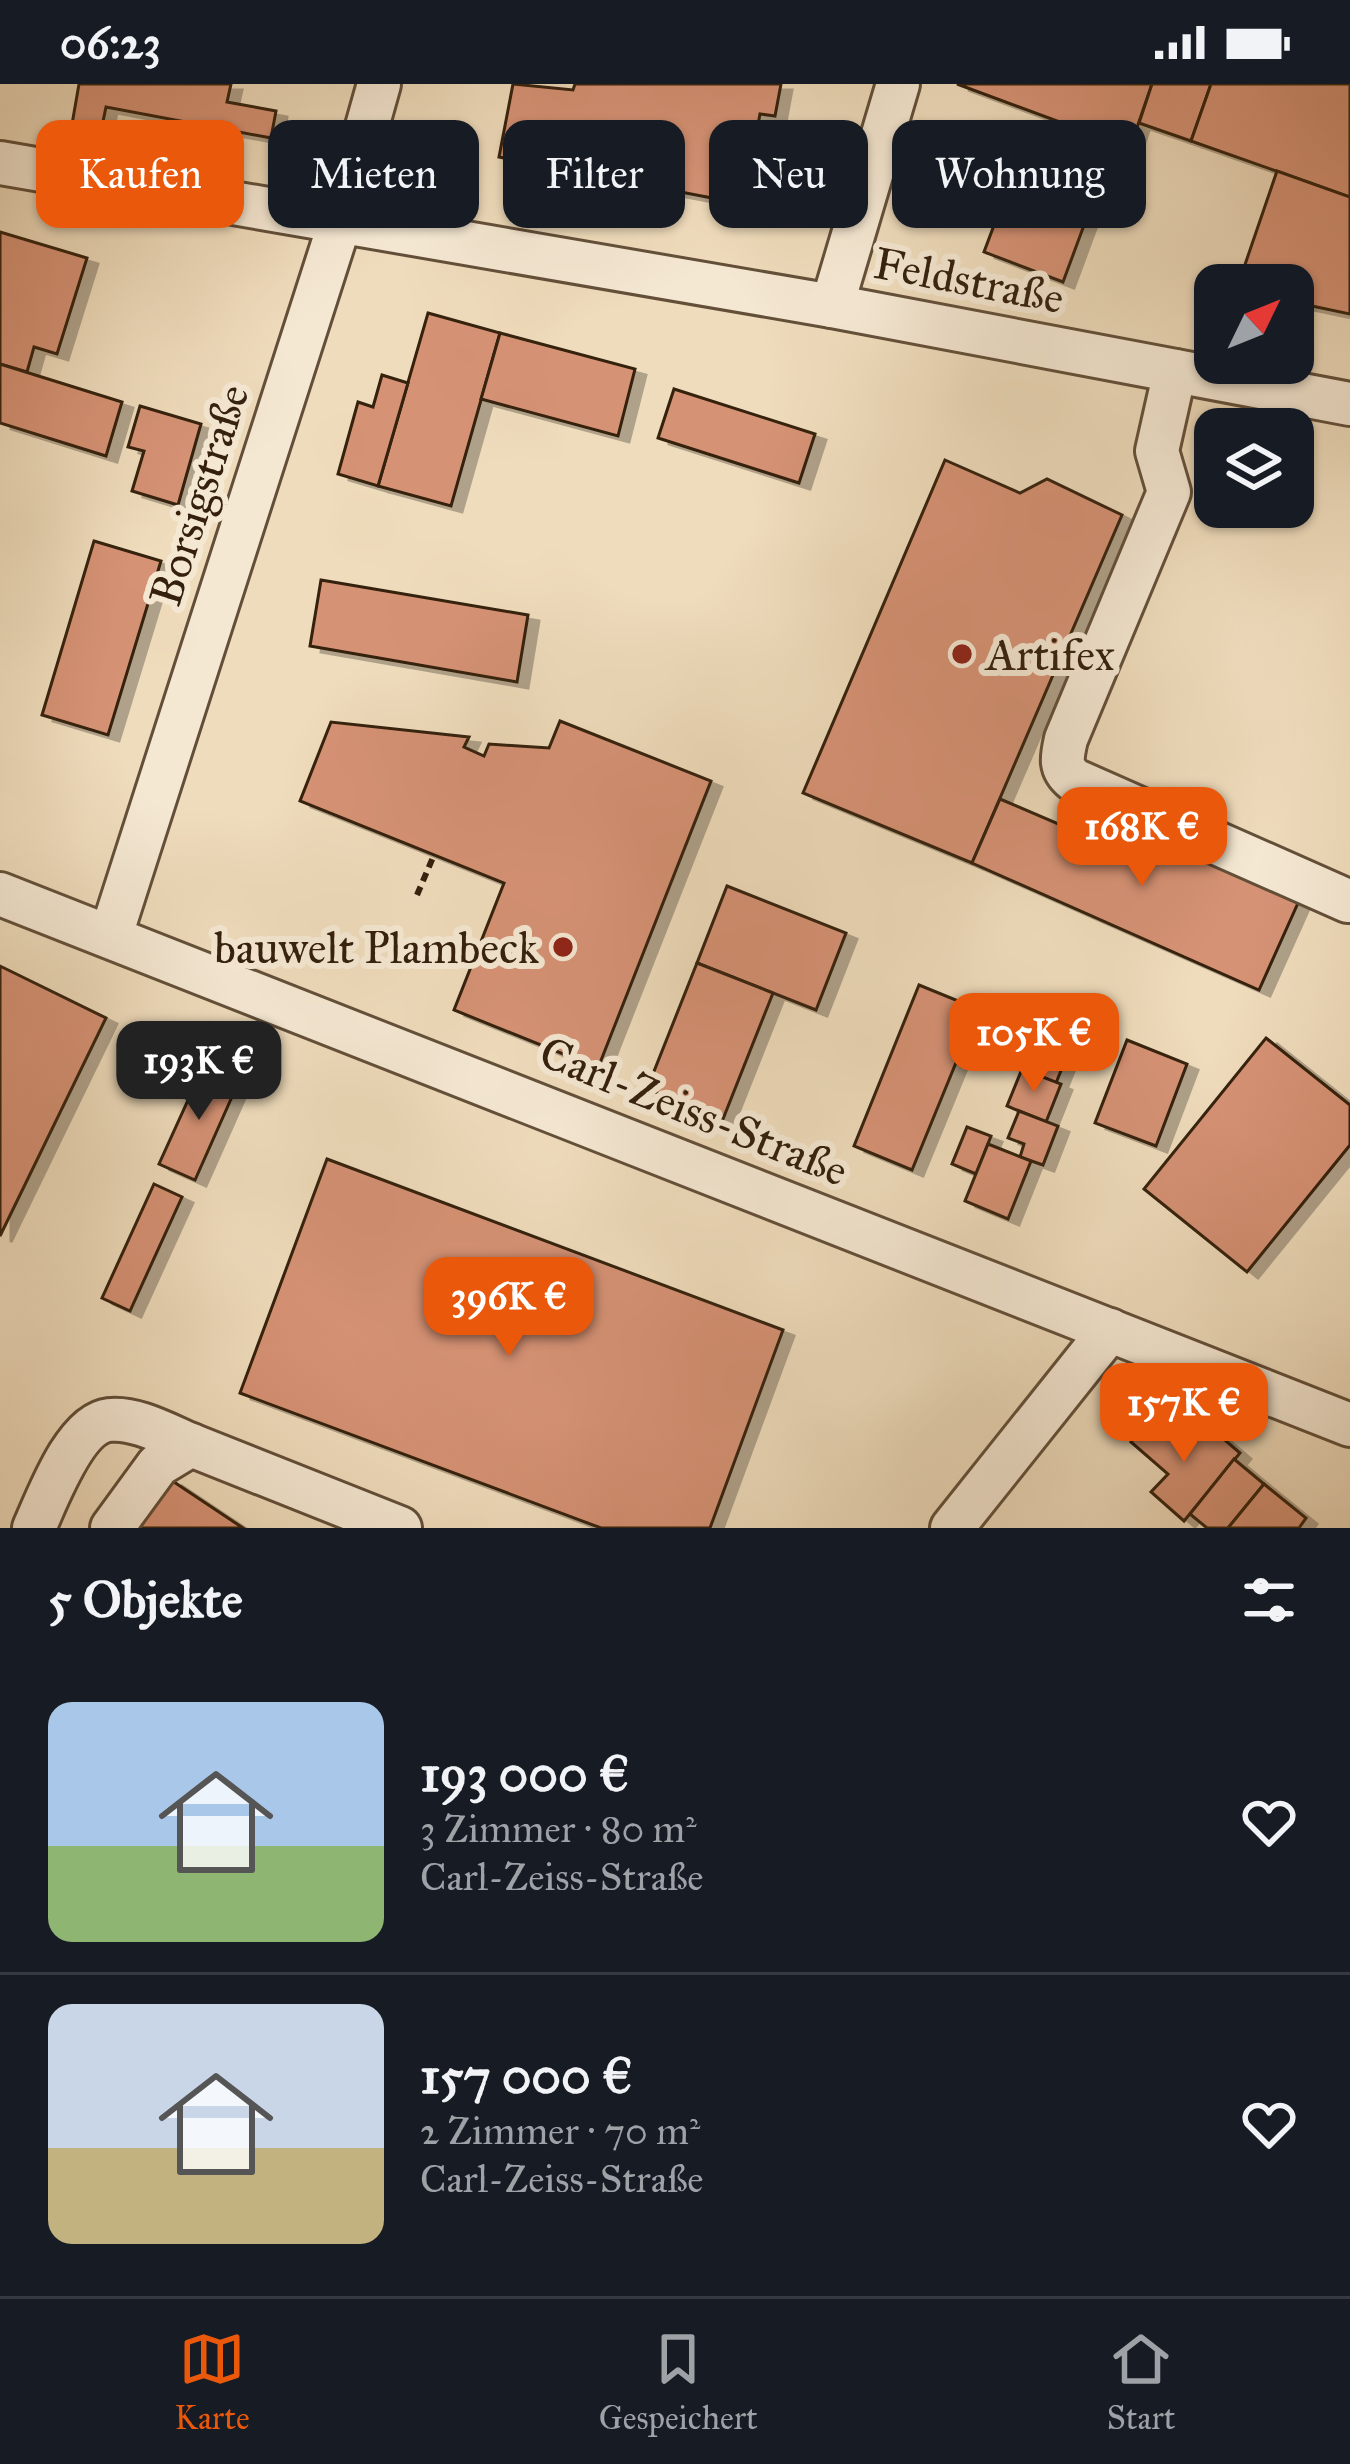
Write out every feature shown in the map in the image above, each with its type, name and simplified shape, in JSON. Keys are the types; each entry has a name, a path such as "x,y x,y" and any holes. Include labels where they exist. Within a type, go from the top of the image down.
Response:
{"street":[{"name":"Borsigstraße","path":"369,120 379,84"},
{"path":"832,306 898,84"},
{"name":"Feldstraße","path":"0,163 268,207"},
{"name":"Borsigstraße","path":"111,935 338,228"},
{"name":"Feldstraße","path":"392,228 1350,404"},
{"path":"1175,371 1157,451 1169,492 1061,760 1074,780 1348,901"},
{"name":"Carl-Zeiss-Straße","path":"0,894 1350,1425"},
{"path":"952,1528 1110,1330"},
{"path":"34,1528 70,1454 95,1426 109,1420 137,1424 400,1528"},
{"path":"112,1528 158,1465 191,1445"}],"path":[{"path":"417,896 434,855"}],"building":[{"path":"79,84 231,84 227,102 276,111 274,120 268,120 268,137 244,133 244,120 175,120 106,107 103,120 73,120"},
{"path":"513,84 573,90 575,84 781,84 775,116 709,120 709,197 685,193 685,120 506,120"},
{"path":"957,84 1152,84 1140,120 1054,120"},
{"path":"1152,84 1211,84 1191,141 1140,120"},
{"path":"1211,84 1350,84 1350,197 1191,141"},
{"path":"1277,171 1350,197 1350,314 1314,306 1314,264 1245,264"},
{"path":"993,228 1083,228 1063,282 984,252"},
{"path":"0,232 87,258 57,354 34,347 27,372 0,364"},
{"path":"428,313 500,333 451,506 378,486"},
{"path":"500,333 635,369 618,436 481,399"},
{"path":"0,364 122,402 106,456 0,423"},
{"path":"382,375 408,383 378,486 338,474 358,402 373,407"},
{"path":"674,389 815,434 799,483 658,438"},
{"path":"140,406 201,424 178,505 132,491 144,451 128,447"},
{"name":"Artifex","path":"945,460 1020,493 1047,479 1122,515 972,863 803,793"},
{"path":"94,541 161,561 108,735 42,715"},
{"path":"321,580 528,615 517,682 310,646"},
{"name":"bauwelt Plambeck","path":"560,721 711,781 598,1068 454,1010 504,883 300,801 331,722 469,737 464,747 484,756 489,744 549,748"},
{"path":"1000,799 1077,832 1086,809 1298,903 1259,990 972,863"},
{"path":"727,886 846,933 816,1010 697,963"},
{"path":"697,963 773,993 723,1119 647,1089"},
{"path":"0,966 106,1018 0,1236"},
{"path":"919,985 978,1009 912,1170 854,1146"},
{"path":"1054,1012 1080,1022 1066,1058 1040,1048"},
{"path":"1266,1038 1350,1105 1350,1145 1247,1272 1144,1189"},
{"path":"1127,1040 1187,1064 1156,1146 1095,1123"},
{"path":"1031,1045 1066,1058 1056,1083 1022,1069"},
{"path":"204,1065 239,1081 195,1180 159,1164"},
{"path":"1022,1069 1061,1084 1046,1122 1007,1106"},
{"path":"1019,1111 1058,1126 1043,1165 1020,1157 1024,1144 1008,1138"},
{"path":"967,1127 991,1136 976,1174 952,1164"},
{"path":"988,1144 1031,1161 1008,1219 965,1201"},
{"path":"327,1159 783,1330 710,1528 601,1528 240,1393"},
{"path":"154,1184 182,1197 130,1311 102,1298"},
{"path":"1153,1416 1190,1448 1199,1438 1218,1434 1240,1453 1184,1521 1151,1492 1168,1474 1131,1442"},
{"path":"1234,1459 1264,1484 1228,1528 1207,1528 1190,1514"},
{"path":"171,1480 243,1528 139,1528"},
{"path":"1264,1484 1306,1518 1299,1528 1228,1528"}],"place":[{"name":"Artifex","path":"962,654"},
{"name":"bauwelt Plambeck","path":"563,947"}]}
